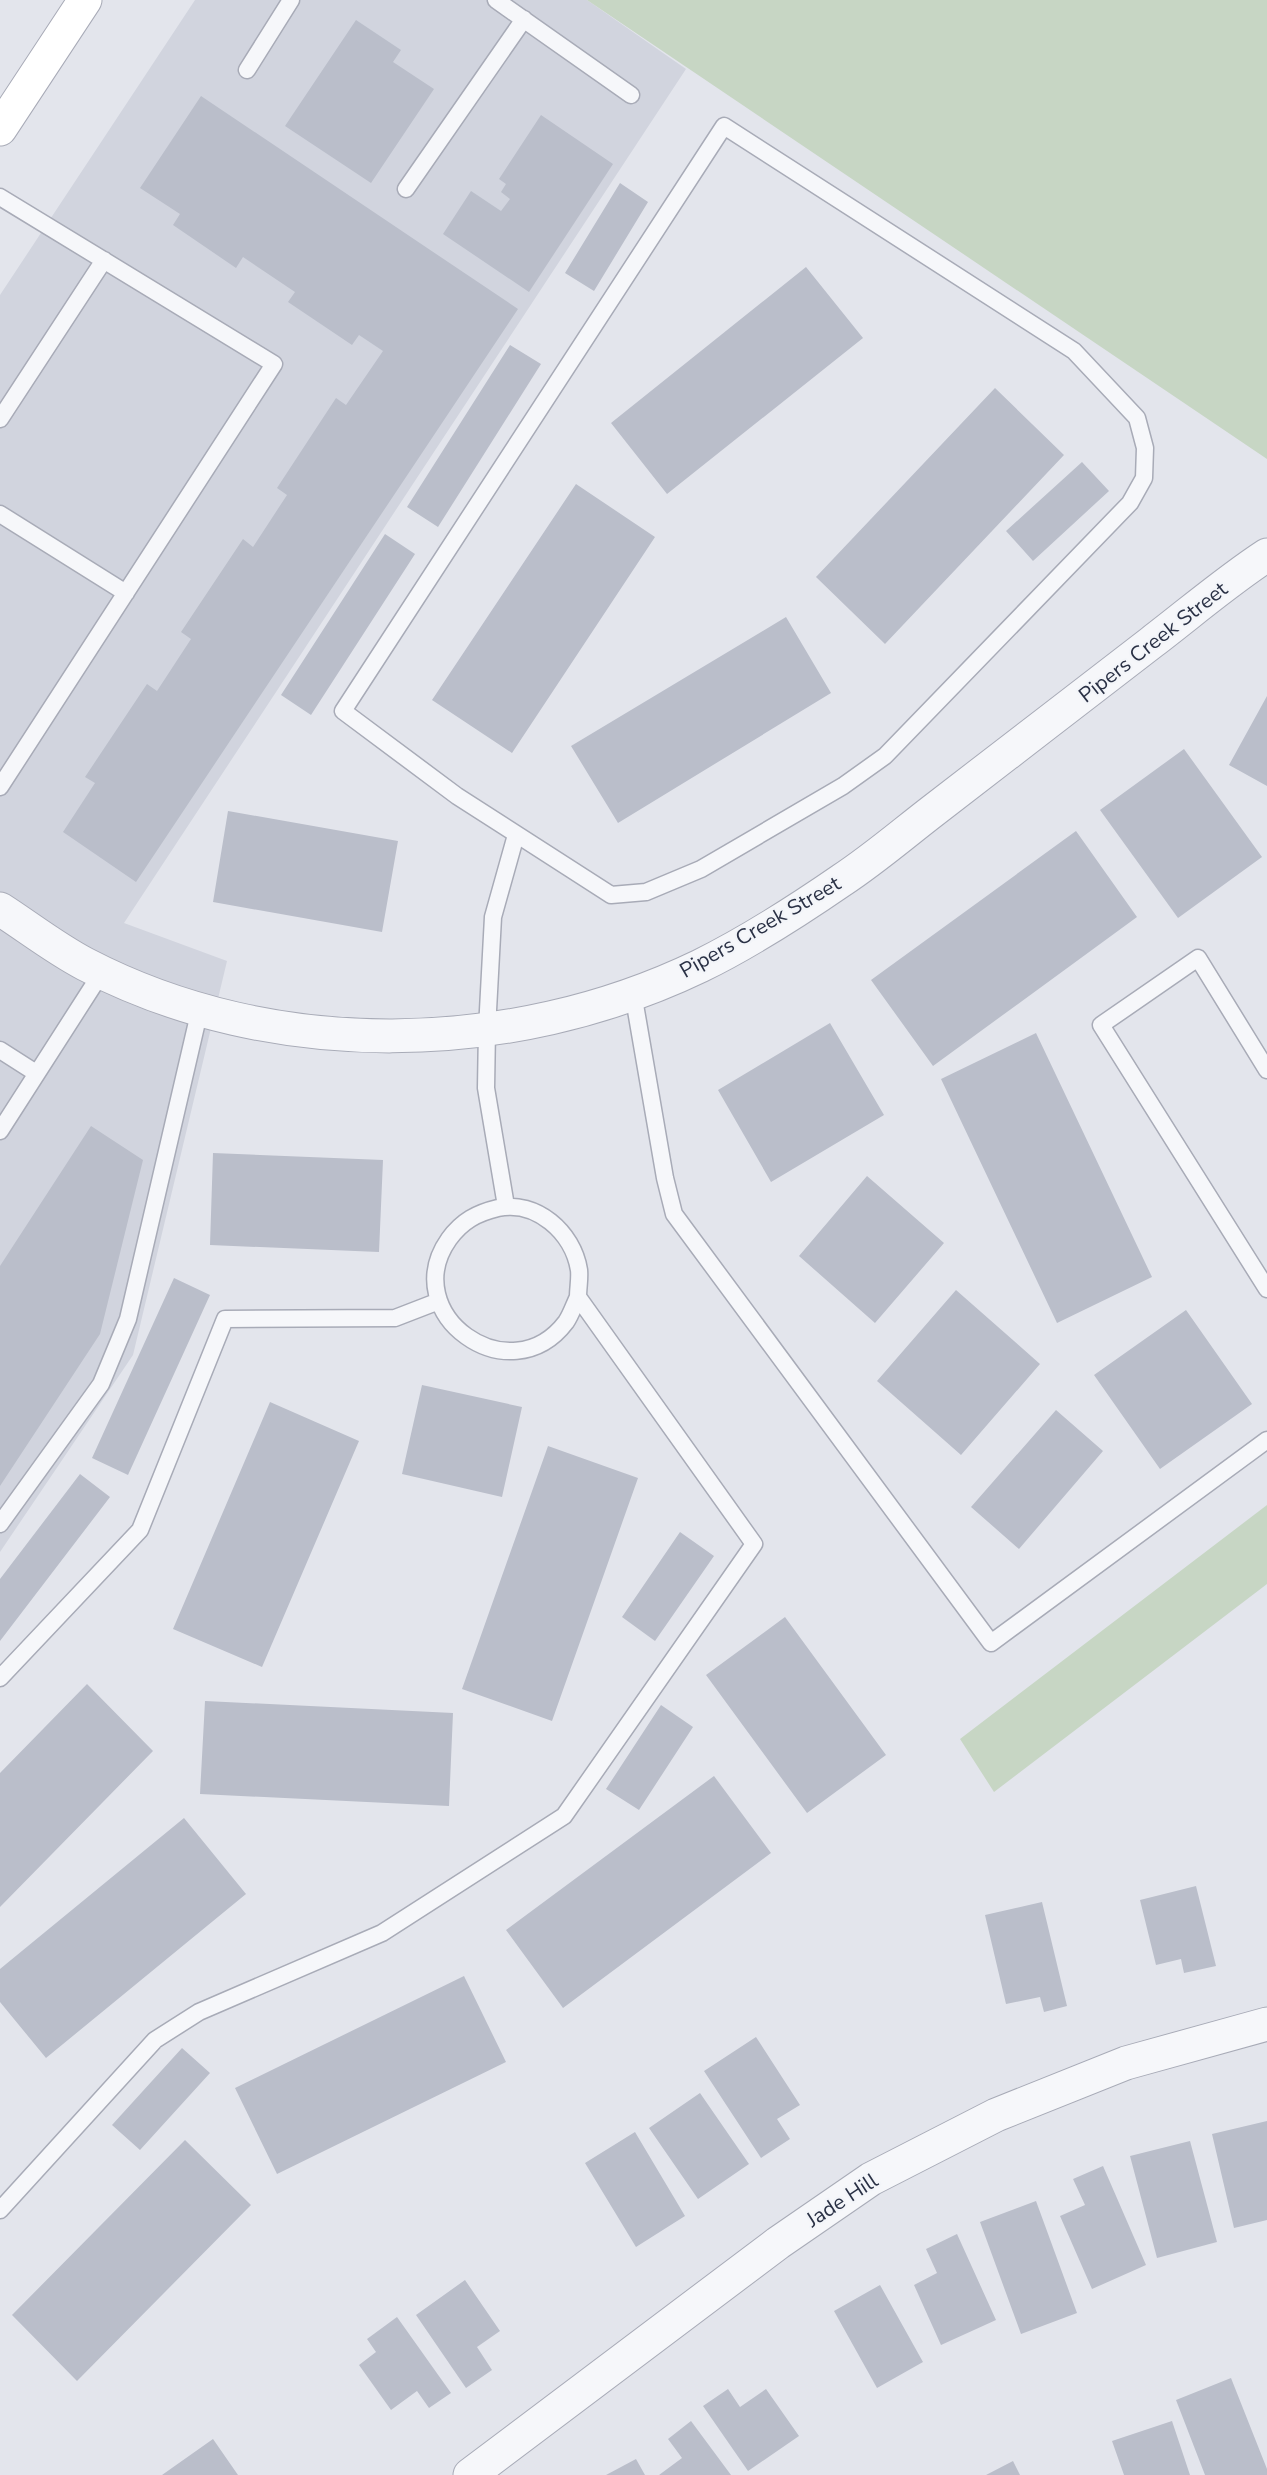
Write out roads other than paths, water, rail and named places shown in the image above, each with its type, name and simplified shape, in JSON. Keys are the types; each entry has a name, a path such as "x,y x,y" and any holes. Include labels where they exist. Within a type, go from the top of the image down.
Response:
{"main road":[{"path":"0,129 85,0"}],"street":[{"name":"Pipers Creek Street","path":"0,909 83,963 137,988 200,1009 276,1027 348,1035 420,1036 488,1029 567,1015 633,993 700,966 844,879 1267,555"},
{"name":"Jade Hill","path":"470,2475 778,2242 872,2179 996,2115 1126,2063 1267,2024"}],"lane":[{"path":"247,70 291,0"},
{"path":"496,0 631,96"},
{"path":"406,189 524,19"},
{"path":"724,126 1074,351 1137,418 1145,448 1144,478 1130,503 885,756 843,786 701,869 646,892 611,895 516,835 457,796 343,711 724,126"},
{"path":"0,198 274,364 0,787"},
{"path":"0,420 104,260"},
{"path":"0,514 126,593"},
{"path":"507,1206 486,1088 493,917 516,835"},
{"path":"1267,1070 1198,958 1101,1025 1267,1289"},
{"path":"0,1131 102,972"},
{"path":"633,993 664,1178 674,1214 991,1643 1267,1440"},
{"path":"0,1524 101,1384 129,1319 200,1009"},
{"path":"0,1050 36,1073"},
{"path":"507,1206 532,1211 555,1224 572,1245 579,1271 578,1297 567,1321 548,1339 524,1350 497,1351 472,1342 452,1325 439,1301 436,1275 442,1249 458,1226 480,1212 507,1206"},
{"path":"0,2210 154,2040 199,2012 382,1933 564,1816 754,1544 578,1297"},
{"path":"0,1677 140,1530 225,1318 394,1318 439,1301"}]}
